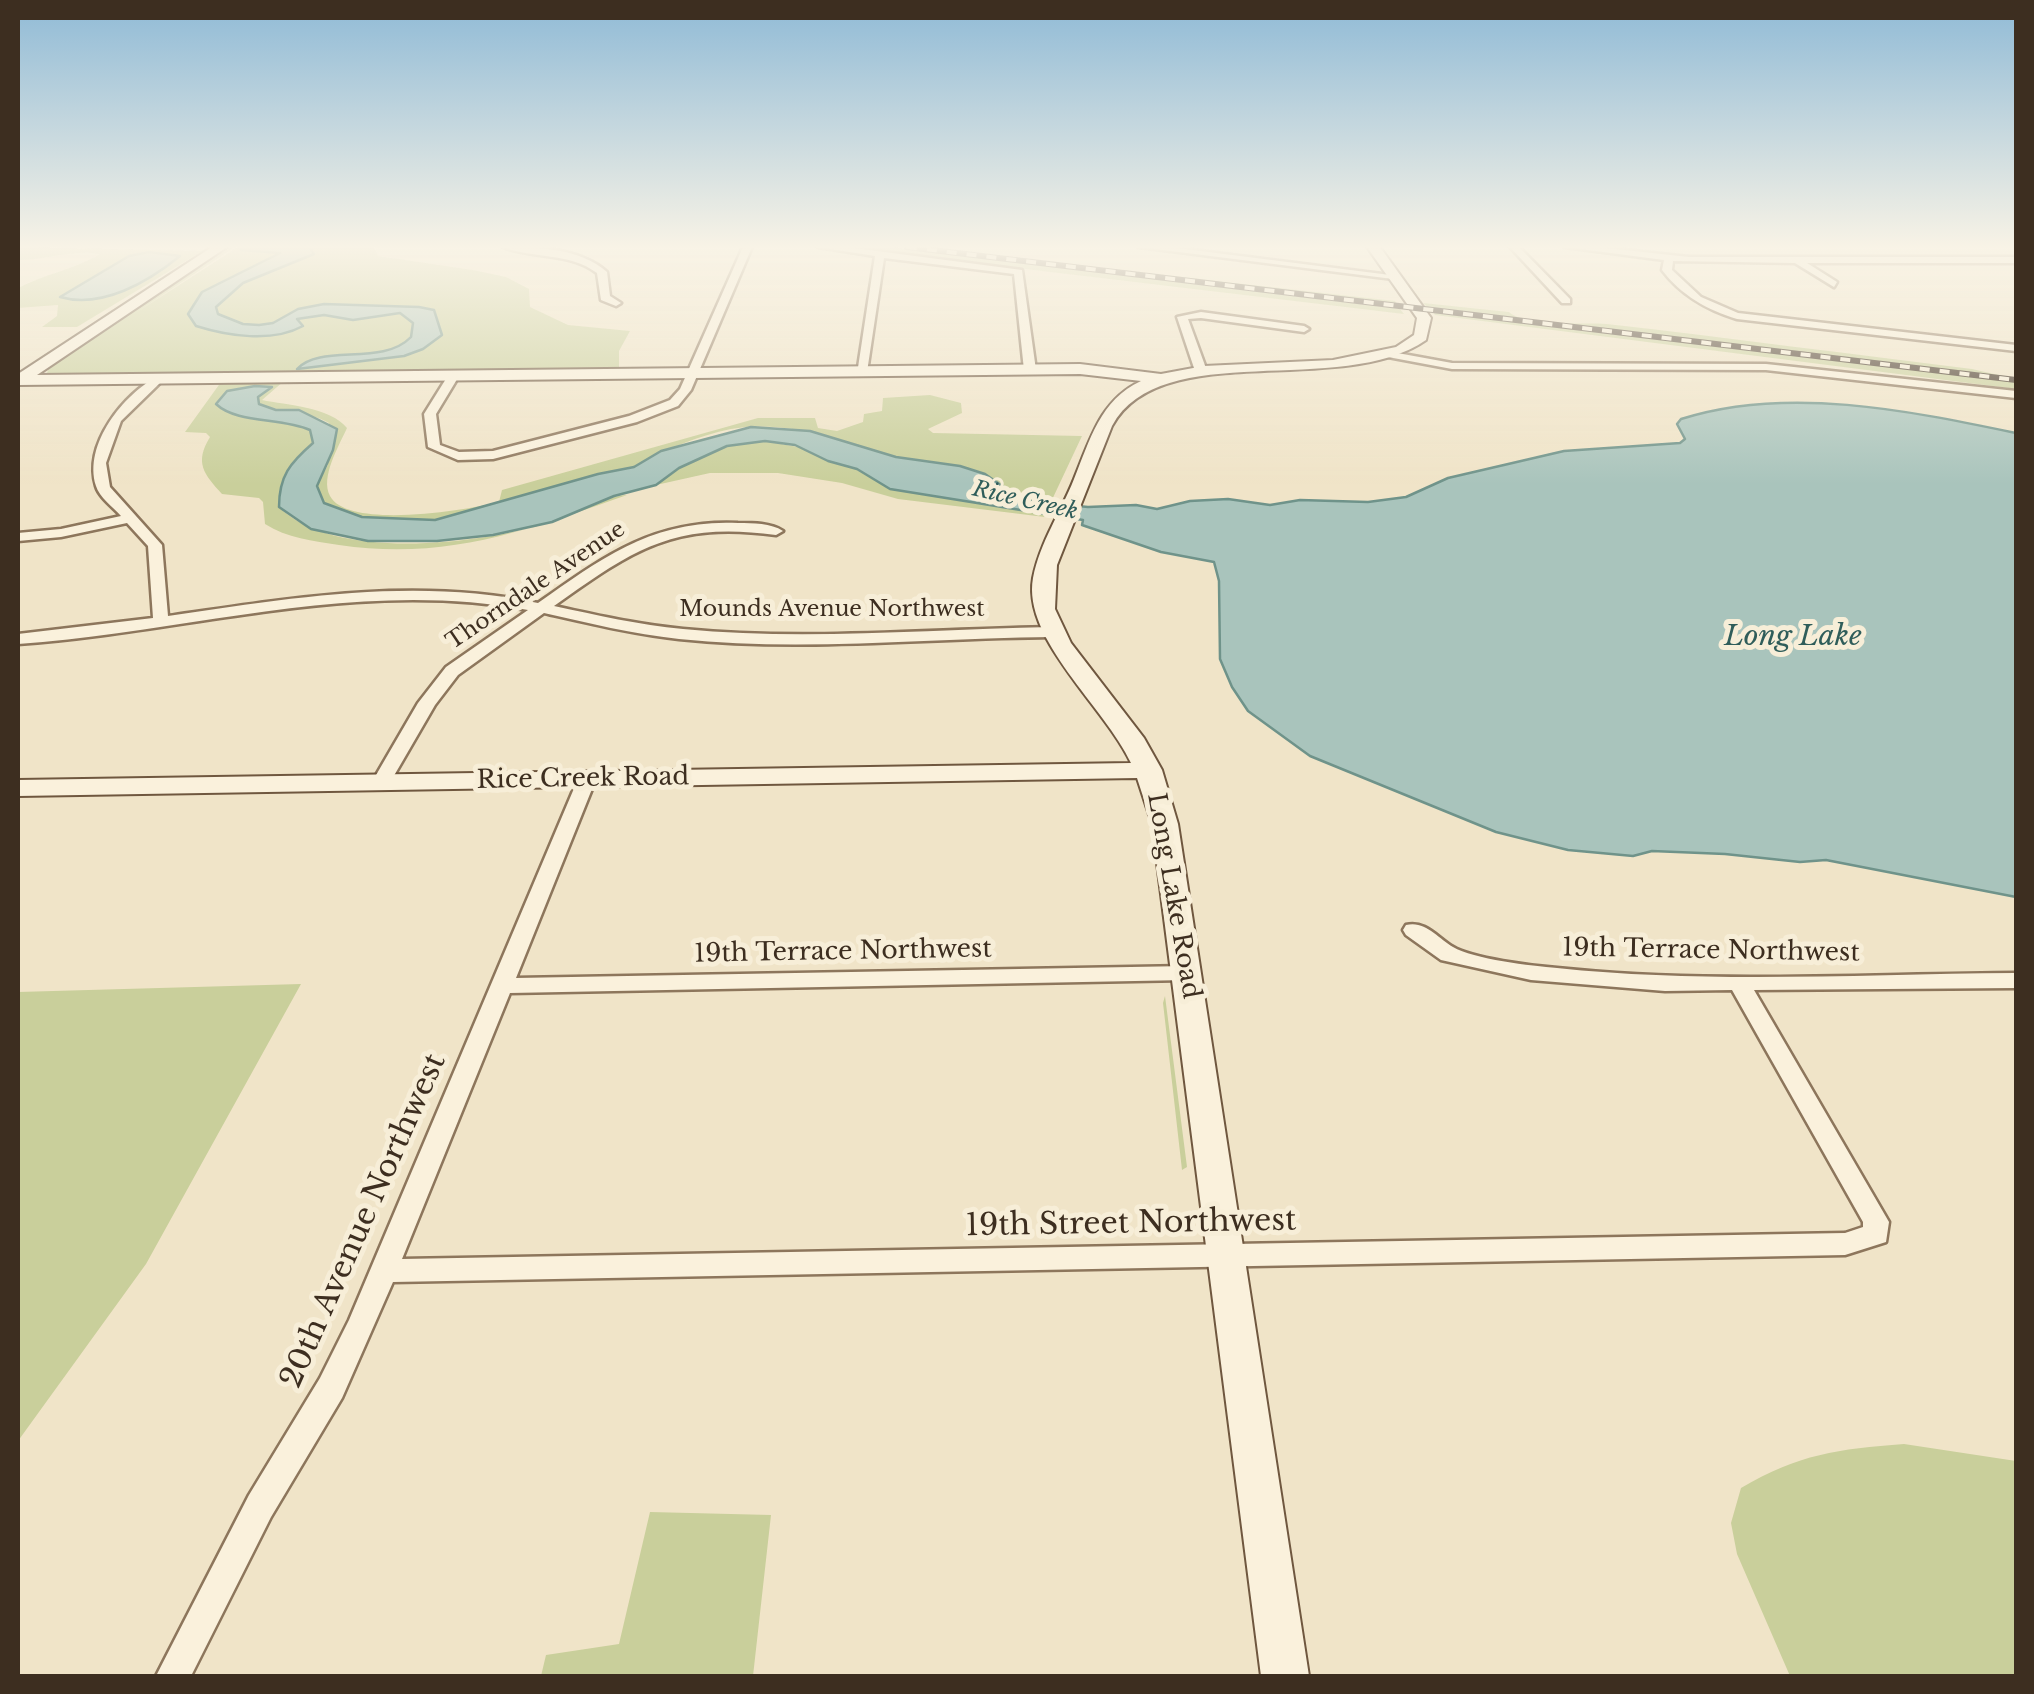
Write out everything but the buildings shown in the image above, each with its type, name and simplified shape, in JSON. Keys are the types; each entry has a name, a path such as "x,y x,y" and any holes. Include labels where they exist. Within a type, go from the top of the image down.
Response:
{"street":[{"path":"18,377 97,326"},
{"path":"453,376 432,407 433,444 450,454 478,456 649,414 681,396 713,326"},
{"path":"861,372 868,326"},
{"path":"1025,326 1030,370"},
{"path":"1183,326 1201,371"},
{"path":"1281,326 1304,329"},
{"path":"1392,355 1421,339 1425,326"},
{"path":"1824,326 2016,348"},
{"path":"1392,355 1452,366 1766,367 2016,395"},
{"name":"Long Lake Road","path":"1285,1676 1166,824 1149,770 1124,725 1052,632 1043,611 1042,584 1115,407 1138,389 1162,379 1201,371 1340,364 1392,355"},
{"path":"18,377 1112,370 1162,379"},
{"path":"158,379 115,420 100,463 104,488 155,546 161,622"},
{"path":"18,536 74,531 132,518"},
{"name":"Thorndale Avenue","path":"381,782 427,703 452,671 616,554 655,536 712,526 776,530"},
{"name":"Mounds Avenue Northwest","path":"18,639 344,597 457,596 695,635 1052,632"},
{"name":"Rice Creek Road","path":"18,788 1149,770"},
{"name":"20th Avenue Northwest","path":"174,1676 260,1506 331,1388 385,1271 588,779"},
{"name":"19th Terrace Northwest","path":"1414,930 1449,955 1531,973 1641,982 2016,982"},
{"name":"19th Terrace Northwest","path":"501,986 1187,973"},
{"name":"19th Street Northwest","path":"385,1271 1844,1244 1876,1234 1876,1222 1868,1207 1739,983"}],"green space":[{"path":"111,326 579,326 630,331 619,351 619,369 46,375 49,368 41,372"},
{"path":"1522,326 1550,326 2016,382 2016,389"},
{"path":"1577,326 1624,326 1699,335 1972,369 2016,379"},
{"path":"284,381 262,400 319,411 347,428 329,471 330,496 341,506 383,515 437,513 499,502 502,490 758,418 815,418 818,428 837,431 863,422 864,414 882,411 883,398 930,395 961,403 962,413 928,429 933,433 1082,436 1050,504 1021,495 961,466 905,458 794,429 752,427 707,435 628,470 588,477 491,507 456,516 386,522 353,516 324,503 317,486 328,465 329,423 259,404 258,397 272,388 266,386 243,416 284,420 310,430 313,443 279,507 304,524 335,536 409,544 519,531 451,545 378,549 300,538 265,524 259,498 222,494 206,474 202,461 210,437 206,433 185,432 221,382"},
{"path":"765,441 803,448 827,461 857,469 890,489 1047,513 1045,517 898,499 842,483 778,473 710,473 656,485 707,454"},
{"path":"627,495 591,508 566,516 606,499"},
{"path":"301,984 146,1264 18,1441 18,992"},
{"path":"1165,996 1187,1167 1182,1170 1163,1003"},
{"path":"1904,1444 2016,1461 2016,1676 1790,1676 1737,1554 1731,1523 1741,1488 1801,1460"},
{"path":"650,1512 771,1515 753,1676 541,1676 546,1655 619,1644"}],"water":[{"path":"196,326 303,326 278,335 222,333"},
{"path":"413,326 439,326 442,335 423,349 404,356 297,369 321,357 384,351 411,337"},
{"name":"Long Lake","path":"272,387 258,397 259,404 276,410 299,410 337,429 333,450 317,486 324,503 362,517 435,520 634,467 661,451 751,427 810,431 896,457 960,466 985,474 1018,497 1037,502 1157,509 1190,501 1228,499 1270,505 1300,500 1368,502 1406,497 1448,478 1564,451 1680,443 1685,439 1677,424 1681,419 1763,404 1848,405 2016,433 2016,897 1826,860 1800,862 1652,851 1633,856 1568,850 1496,832 1310,756 1248,711 1220,659 1219,581 1214,562 1161,552 1082,525 1083,520 890,489 857,469 828,461 795,445 765,441 727,446 679,468 656,485 614,496 552,522 493,535 437,541 368,541 311,529 279,507 287,471 313,443 310,430 236,415 216,404 227,391"}],"railway":[{"path":"1566,326 2016,380"}],"water label":[{"name":"Rice Creek","path":"1025,501"}]}
